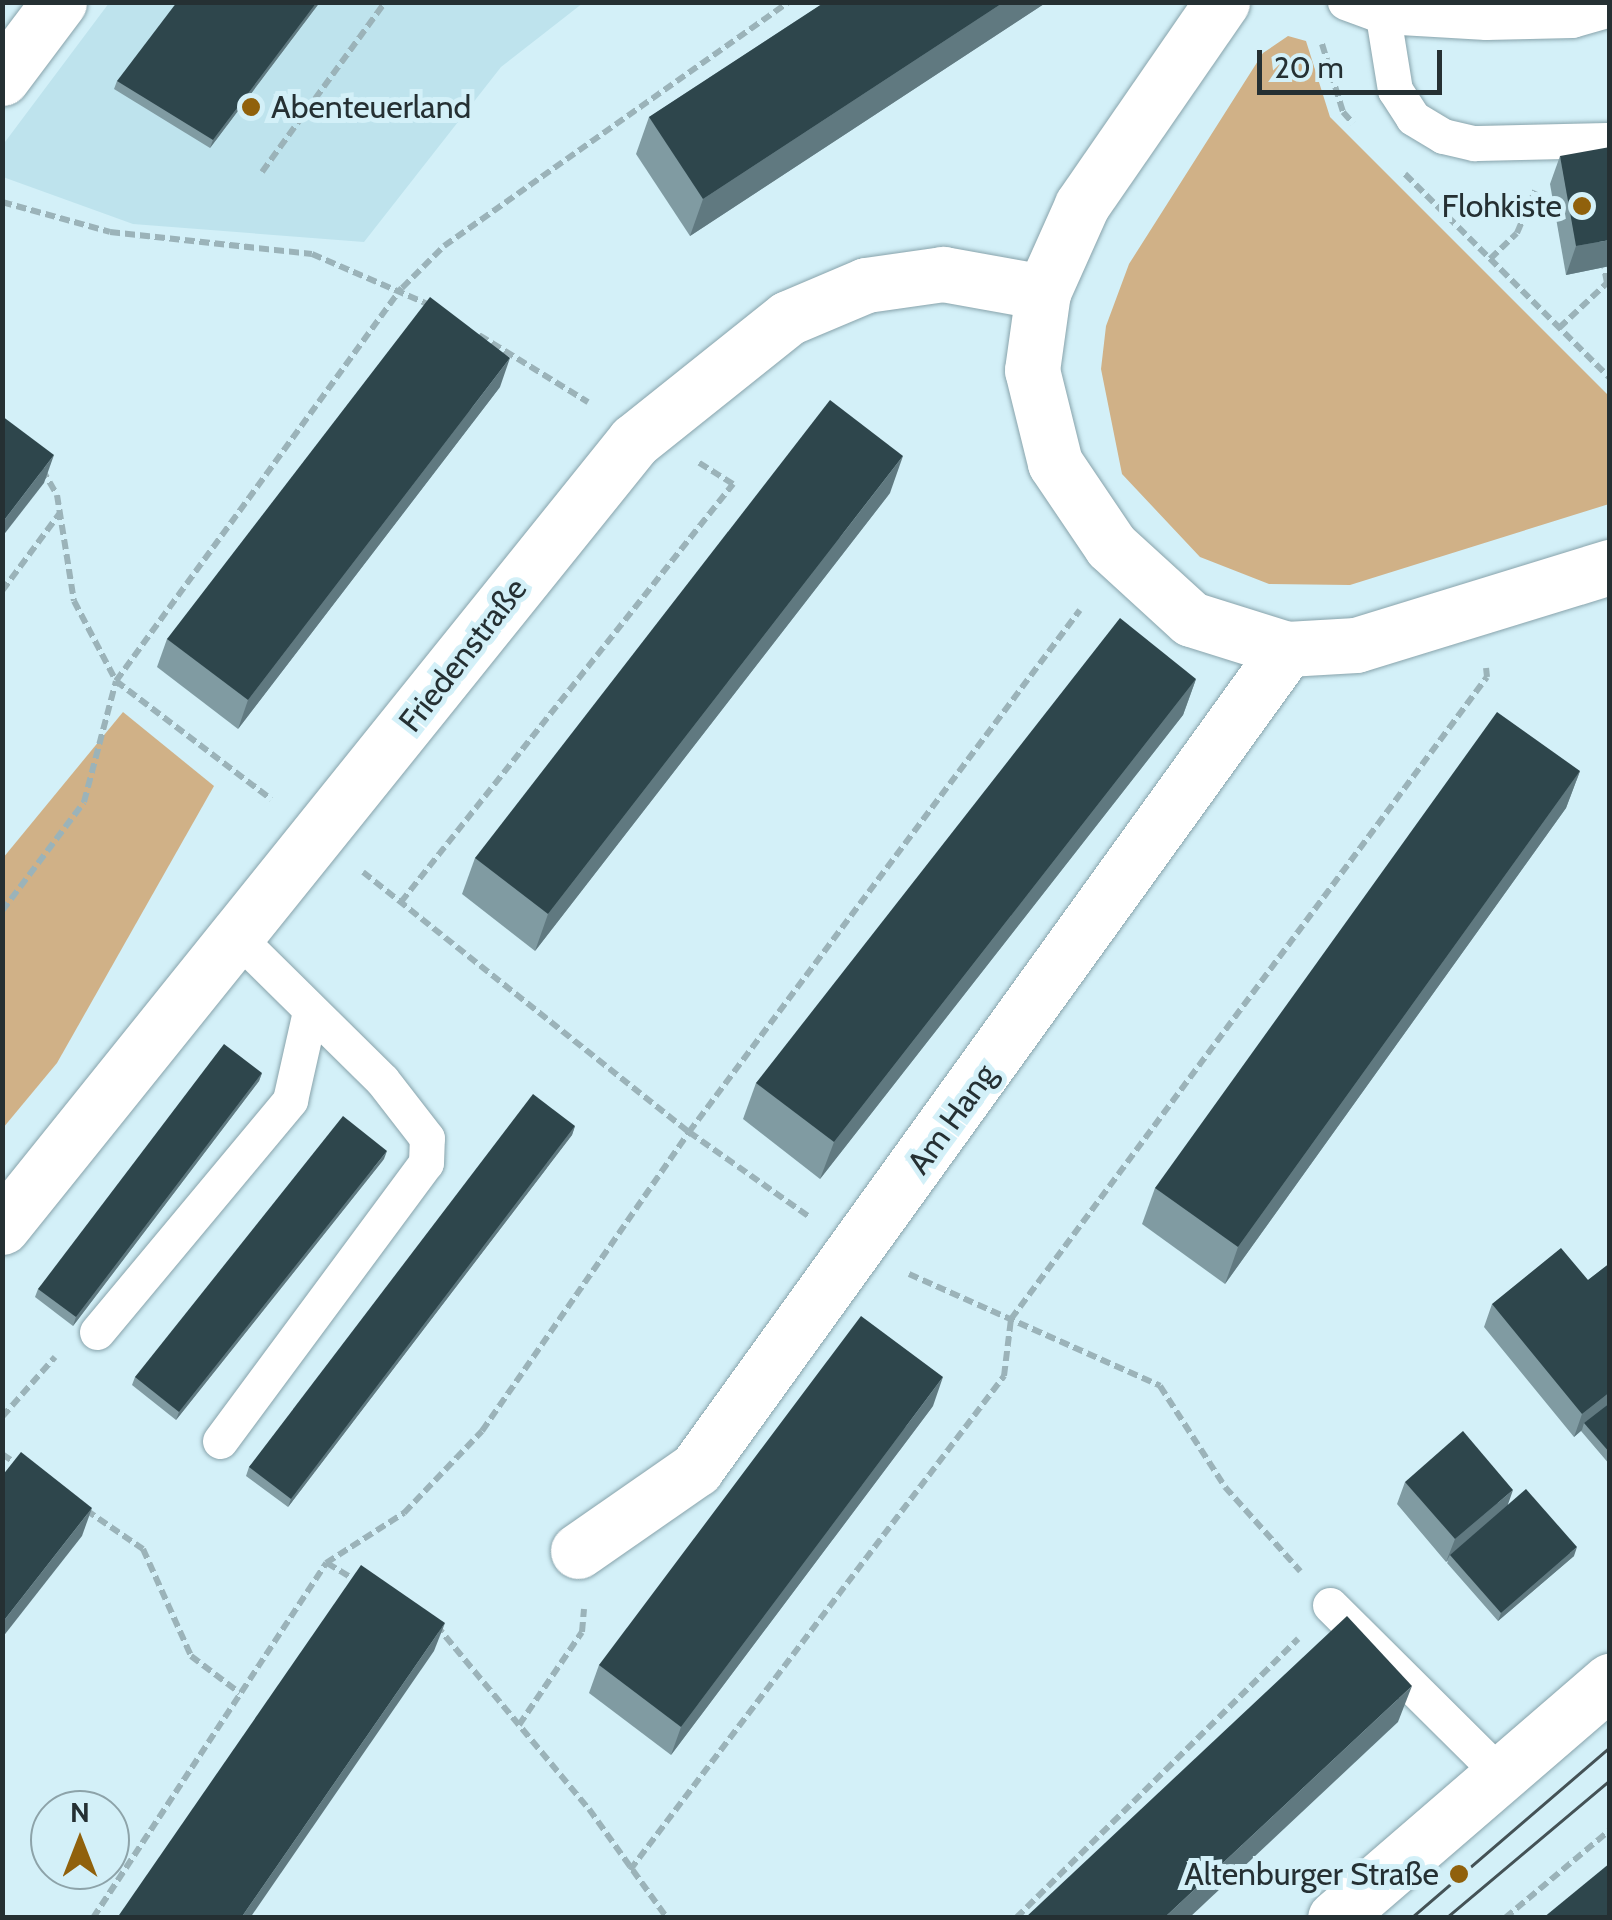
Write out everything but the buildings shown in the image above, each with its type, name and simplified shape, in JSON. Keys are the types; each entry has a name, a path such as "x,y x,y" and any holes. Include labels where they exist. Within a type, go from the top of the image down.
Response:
{"street":[{"path":"2,78 59,2"},
{"path":"1222,2 1082,205 1043,292 1032,370 1055,463 1111,546 1191,619 1287,649 1356,644 1610,567"},
{"name":"Friedenstraße","path":"2,1227 646,432 788,318 866,285 943,274 1043,292"},
{"name":"Am Hang","path":"584,1547 696,1470 1287,649"},
{"path":"1335,1918 1498,1772 1610,1681"}],"lane":[{"path":"1344,2 1383,16 1572,20 1610,9"},
{"path":"1383,16 1395,90 1413,118 1443,136 1474,143 1610,140"},
{"path":"220,1441 426,1163 427,1138 382,1080 236,936"},
{"path":"97,1332 290,1100 310,1011"},
{"path":"1330,1605 1498,1772"}],"path":[{"path":"262,172 385,2"},
{"path":"2,911 84,802 116,680 402,288 444,246 788,2"},
{"path":"1323,35 1321,51 1343,112"},
{"path":"1490,259 1517,233 1537,186 1537,143"},
{"path":"1406,175 1610,378"},
{"path":"2,202 110,232 312,254 402,288 434,308"},
{"path":"1560,328 1607,283 1604,268"},
{"path":"466,328 594,406 586,420"},
{"path":"401,902 733,484 646,432"},
{"path":"32,452 57,494 74,602 116,680 688,1132 857,1251 1160,1386 1225,1487 1330,1605 1205,1738 1016,1918"},
{"path":"2,590 60,513"},
{"path":"93,1918 326,1563 404,1512 482,1432 688,1132 1080,610"},
{"path":"630,1870 1004,1376 1011,1320 1487,678 1486,657"},
{"path":"2,1418 71,1338 97,1332"},
{"path":"2,1454 34,1475"},
{"path":"80,1506 143,1548 191,1656 240,1693"},
{"path":"519,1725 582,1632 584,1547"},
{"path":"326,1563 375,1591"},
{"path":"424,1618 441,1628 667,1918"},
{"path":"1505,1918 1610,1830"}],"shaded area":[{"name":"Abenteuerland","path":"109,3 583,3 501,67 364,242 133,224 3,177 2,146"},
{"path":"1288,36 1306,41 1330,117 1609,396 1609,504 1350,585 1269,584 1200,557 1122,474 1101,369 1106,326 1129,264 1263,53"},
{"path":"123,712 214,786 57,1063 3,1128 3,858"}],"tram line":[{"path":"1411,1918 1610,1747"},
{"path":"1446,1918 1610,1780"}],"place":[{"name":"Abenteuerland","path":"251,107"},
{"name":"Flohkiste","path":"1582,206"},
{"name":"Altenburger Straße","path":"1459,1874"}]}
